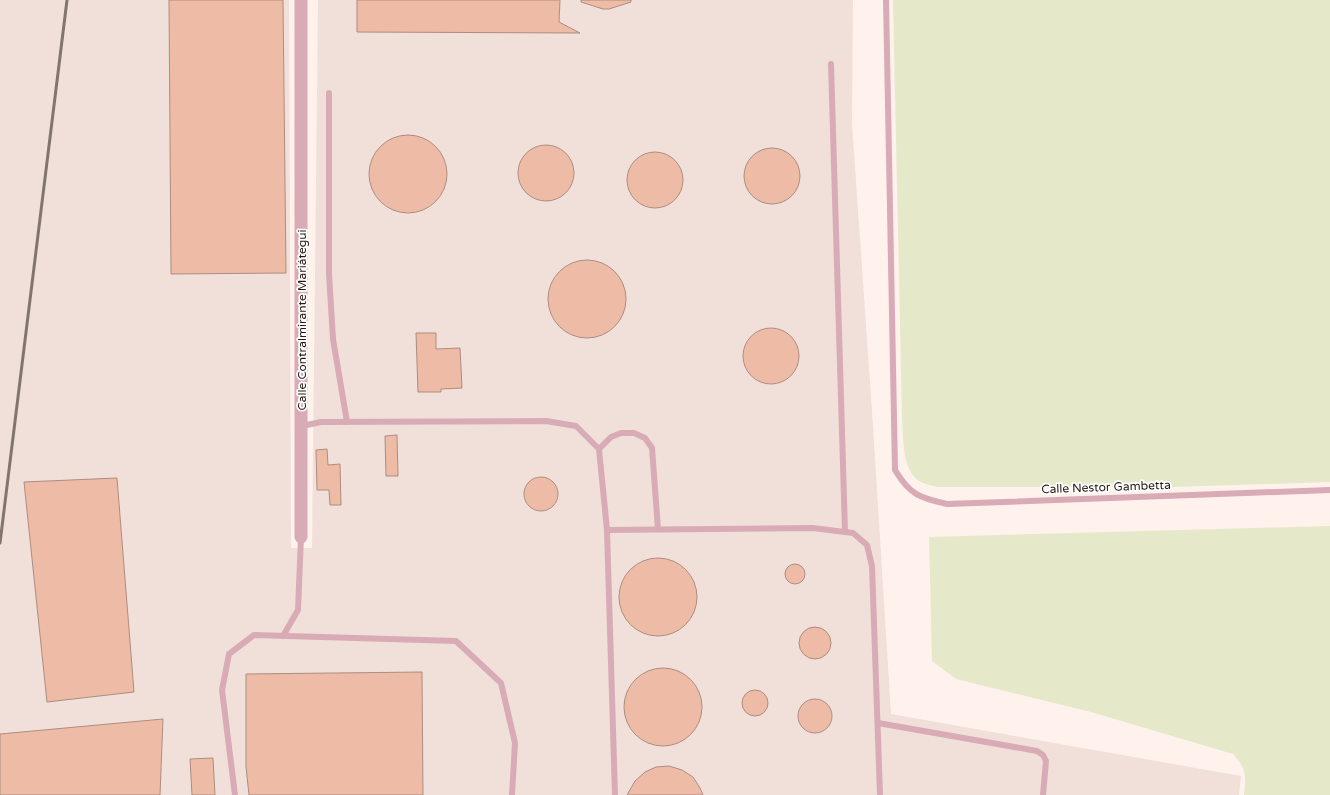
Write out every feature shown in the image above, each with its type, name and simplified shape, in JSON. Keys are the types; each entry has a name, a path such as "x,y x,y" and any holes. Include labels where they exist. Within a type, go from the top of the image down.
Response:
{"street":[{"name":"Calle Contralmirante Mariátegui","path":"301,0 301,537"}],"lane":[{"name":"Calle Nestor Gambetta","path":"886,0 895,470 906,486 915,494 947,504 1330,490"},
{"path":"831,64 845,532"},
{"path":"329,93 329,274 333,339 347,422"},
{"path":"302,426 321,422 546,421 576,426 599,449 607,530 615,795"},
{"path":"599,449 611,437 621,433 634,433 645,438 652,448 658,529"},
{"path":"607,530 813,528 853,532 867,545 872,566 880,795"},
{"name":"Calle Contralmirante Mariátegui","path":"283,636 298,610 301,537"},
{"path":"235,795 222,690 229,654 254,635 456,641 501,683 515,743 512,795"},
{"path":"878,723 1037,751 1043,755 1046,761 1043,795"}],"shaded area":[{"path":"0,0 289,0 291,548 312,548 318,0 853,0 852,123 891,714 1241,776 1239,795 0,795"}],"green space":[{"path":"893,0 1330,0 1330,482 1173,487 937,487 921,482 913,476 906,461 904,452 902,417"},
{"path":"1330,526 1330,795 1244,795 1245,777 1243,769 1233,754 1091,712 956,679 932,661 929,537"}],"building":[{"path":"169,0 283,0 286,273 171,274"},
{"path":"357,0 560,0 559,22 580,33 357,32"},
{"path":"581,0 631,0 631,2 609,9 603,9 581,2"},
{"path":"408,135 423,138 430,142 440,152 444,159 447,174 444,189 440,196 430,206 423,210 408,213 393,210 386,206 376,196 372,189 369,174 372,159 376,152 386,142 393,138"},
{"path":"546,145 561,150 569,158 574,173 569,188 561,196 546,201 531,196 523,188 518,173 523,158 531,150"},
{"path":"772,148 787,153 795,161 800,176 795,191 787,199 772,204 757,199 749,191 744,176 749,161 757,153"},
{"path":"655,152 670,157 678,165 683,180 678,195 670,203 655,208 640,203 632,195 627,180 632,165 640,157"},
{"path":"587,260 602,263 609,267 619,277 623,284 626,299 623,314 619,321 609,331 602,335 587,338 572,335 565,331 555,321 551,314 548,299 551,284 555,277 565,267 572,263"},
{"path":"771,328 786,333 794,341 799,356 794,371 786,379 771,384 756,379 748,371 743,356 748,341 756,333"},
{"path":"416,333 436,333 436,349 460,348 462,388 441,389 441,392 418,392"},
{"path":"397,435 398,476 386,476 385,436"},
{"path":"327,449 328,465 340,464 341,505 330,505 329,490 317,490 316,450"},
{"path":"538,477 544,477 548,478 555,484 558,494 557,501 551,508 544,511 538,511 534,510 527,504 524,497 524,491 525,487 531,480"},
{"path":"117,478 134,692 47,702 24,482"},
{"path":"658,558 673,561 680,565 690,575 694,582 697,597 694,612 690,619 680,629 673,633 658,636 643,633 636,629 626,619 622,612 619,597 622,582 626,575 636,565 643,561"},
{"path":"795,564 802,567 805,574 802,581 795,584 788,581 785,574 788,567"},
{"path":"812,627 818,627 828,634 831,643 830,649 824,656 818,659 812,659 802,652 799,646 799,640 806,630"},
{"path":"663,668 678,671 685,675 695,685 699,692 702,707 699,722 695,729 685,739 678,743 663,746 648,743 641,739 631,729 627,722 624,707 627,692 631,685 641,675 648,671"},
{"path":"422,672 423,795 249,795 246,767 246,674"},
{"path":"755,690 764,694 768,703 764,712 755,716 746,712 742,703 746,694"},
{"path":"812,699 818,699 822,700 829,706 832,716 831,723 825,730 818,733 812,733 808,732 801,726 798,719 798,713 799,709 805,702"},
{"path":"163,719 160,795 0,795 0,734"},
{"path":"213,758 215,795 192,795 190,759"},
{"path":"669,766 682,770 693,777 703,795 627,795 635,781 645,772 656,767"}],"railway":[{"path":"0,543 67,0"}]}
